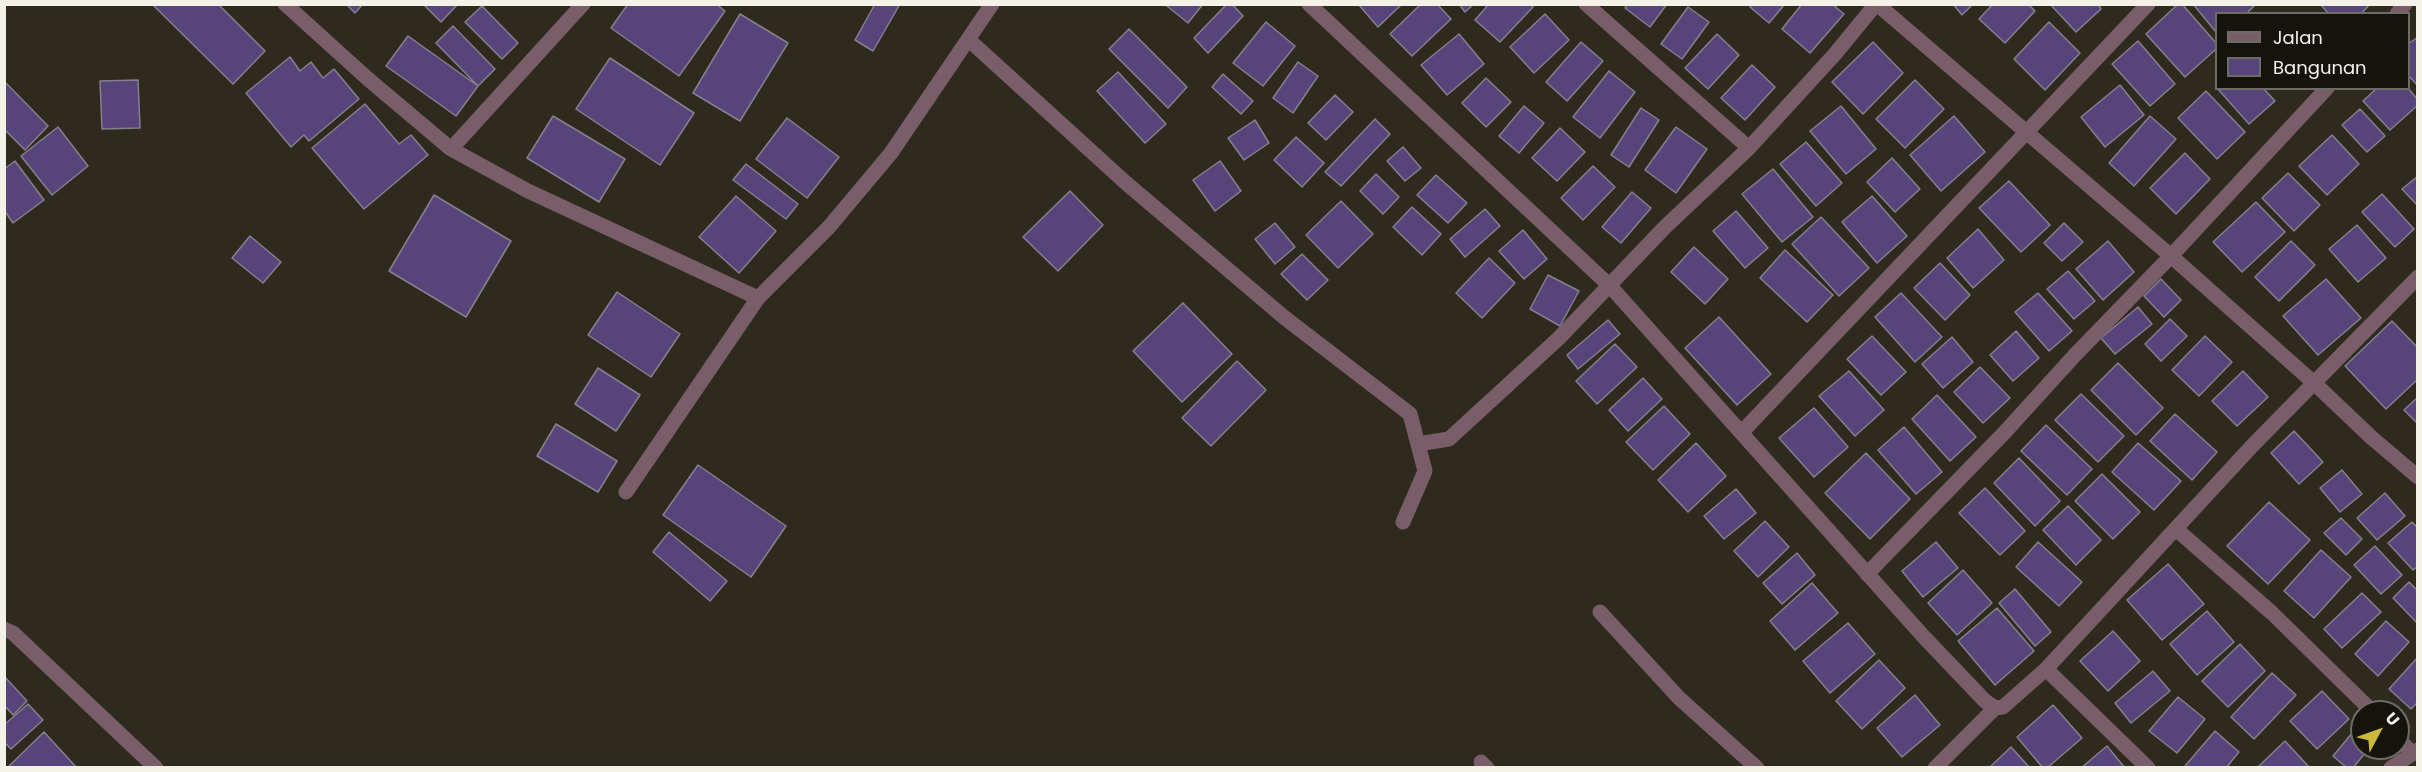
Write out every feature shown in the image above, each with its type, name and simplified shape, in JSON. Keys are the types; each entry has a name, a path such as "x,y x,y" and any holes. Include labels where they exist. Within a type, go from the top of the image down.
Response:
{"street":[{"path":"285,4 368,79 451,148 528,191 758,298"},
{"path":"451,148 583,4"},
{"path":"626,492 758,298 829,227 891,153 992,4"},
{"path":"1309,4 1610,286 1867,574 1985,702 1995,708"},
{"path":"1586,4 1749,148"},
{"path":"1418,444 1449,439 1542,354 1665,227 1749,148 1835,54 1876,4 2171,256 2418,477"},
{"path":"1742,432 2148,4"},
{"path":"969,40 1126,183 1285,318 1410,414 1425,471 1402,522"},
{"path":"1867,574 2171,256 2325,90"},
{"path":"1935,768 1995,708 2003,707 2046,669 2313,382 2418,277"},
{"path":"2176,529 2272,613 2361,700"},
{"path":"1600,612 1679,698 1757,768"},
{"path":"4,629 13,633 156,768"},
{"path":"2046,669 2148,768"},
{"path":"2391,768 2415,752"}],"building":[{"path":"152,4 218,4 265,51 233,84"},
{"path":"346,4 363,4 355,13"},
{"path":"423,4 458,4 441,22"},
{"path":"628,4 716,4 725,11 679,76 611,28"},
{"path":"875,4 900,4 873,51 855,40"},
{"path":"1168,4 1203,4 1188,23 1167,6"},
{"path":"1227,4 1232,4 1243,16 1208,53 1194,38"},
{"path":"1358,4 1402,4 1378,27"},
{"path":"1421,4 1437,4 1451,19 1412,56 1390,34"},
{"path":"1459,4 1474,4 1465,12"},
{"path":"1489,4 1531,4 1533,7 1500,42 1475,20"},
{"path":"1628,4 1667,4 1650,27 1625,8"},
{"path":"1752,4 1785,4 1769,23 1750,7"},
{"path":"1802,4 1832,4 1844,14 1810,53 1782,29"},
{"path":"1953,4 1973,4 1962,15"},
{"path":"1993,4 2028,4 2035,11 2005,43 1979,19"},
{"path":"2050,4 2098,4 2101,9 2076,32"},
{"path":"2178,4 2182,4 2215,42 2215,50 2185,77 2146,34"},
{"path":"2193,4 2255,4 2248,12 2215,12 2215,31"},
{"path":"2320,4 2370,4 2363,12 2327,12"},
{"path":"482,6 518,43 502,59 465,22"},
{"path":"1688,7 1709,22 1682,59 1661,44"},
{"path":"740,14 788,43 740,121 693,93"},
{"path":"1545,14 1569,40 1534,73 1510,47"},
{"path":"1266,22 1295,46 1263,86 1233,63"},
{"path":"2049,22 2080,53 2045,90 2014,59"},
{"path":"453,26 495,69 478,86 436,43"},
{"path":"1129,29 1187,87 1168,108 1109,49"},
{"path":"1459,34 1484,64 1447,95 1421,65"},
{"path":"1717,34 1739,55 1708,89 1685,68"},
{"path":"408,36 478,86 456,116 386,66"},
{"path":"2418,37 2418,86 2410,77 2410,43"},
{"path":"2138,41 2175,84 2150,106 2112,64"},
{"path":"1581,42 1603,61 1567,101 1546,82"},
{"path":"1873,42 1903,73 1863,114 1832,82"},
{"path":"290,57 300,71 311,62 323,78 334,69 359,99 309,141 304,135 291,147 246,93"},
{"path":"610,58 694,113 660,165 576,109"},
{"path":"1298,62 1318,76 1293,113 1273,98"},
{"path":"1752,65 1775,87 1745,120 1721,98"},
{"path":"1609,71 1635,92 1600,138 1573,117"},
{"path":"1118,72 1166,124 1145,143 1097,91"},
{"path":"1223,74 1253,101 1241,114 1212,87"},
{"path":"1486,78 1511,102 1486,127 1462,103"},
{"path":"138,80 140,128 102,129 100,81"},
{"path":"1915,80 1944,109 1905,148 1876,119"},
{"path":"4,81 48,126 25,150 4,129"},
{"path":"2120,85 2144,115 2105,147 2081,117"},
{"path":"2219,90 2265,90 2275,101 2249,124"},
{"path":"2375,90 2410,90 2418,100 2418,105 2390,130 2363,101"},
{"path":"2206,91 2245,132 2217,159 2178,118"},
{"path":"1335,95 1353,112 1326,140 1308,123"},
{"path":"365,104 399,144 411,135 428,155 364,209 312,148"},
{"path":"1524,106 1544,123 1519,153 1499,136"},
{"path":"1841,106 1876,149 1846,174 1810,131"},
{"path":"1641,108 1659,120 1629,167 1611,155"},
{"path":"2360,109 2385,136 2367,152 2342,125"},
{"path":"553,116 625,159 599,202 527,158"},
{"path":"1954,116 1985,152 1941,191 1910,155"},
{"path":"2150,116 2176,139 2134,186 2109,163"},
{"path":"787,118 839,157 807,198 756,159"},
{"path":"1375,119 1390,134 1341,186 1325,172"},
{"path":"1255,120 1269,143 1244,160 1228,138"},
{"path":"58,127 88,166 52,195 21,156"},
{"path":"1676,127 1707,149 1676,193 1645,170"},
{"path":"1560,128 1585,152 1557,181 1532,158"},
{"path":"2332,135 2359,164 2327,195 2299,166"},
{"path":"1296,137 1324,163 1302,187 1274,160"},
{"path":"1806,142 1842,183 1816,206 1780,164"},
{"path":"1403,147 1421,168 1405,181 1387,161"},
{"path":"2185,153 2210,179 2176,214 2150,188"},
{"path":"1892,158 1920,189 1895,212 1867,182"},
{"path":"15,161 44,200 13,223 4,210 4,169"},
{"path":"1220,161 1241,191 1215,211 1193,180"},
{"path":"746,164 798,204 786,219 733,180"},
{"path":"1593,166 1615,187 1583,220 1561,198"},
{"path":"1773,169 1813,217 1782,242 1742,194"},
{"path":"2288,173 2320,205 2294,231 2262,198"},
{"path":"1376,174 1399,197 1383,214 1360,191"},
{"path":"1436,175 1467,203 1448,223 1417,195"},
{"path":"2418,176 2418,206 2402,189"},
{"path":"2009,181 2050,225 2021,252 1979,208"},
{"path":"1070,191 1103,225 1058,271 1023,237"},
{"path":"1632,192 1651,208 1621,243 1602,227"},
{"path":"2382,194 2414,229 2395,247 2362,212"},
{"path":"434,195 511,241 466,317 389,271"},
{"path":"736,196 776,231 739,273 699,237"},
{"path":"1872,196 1907,236 1877,263 1842,222"},
{"path":"1341,201 1373,234 1338,268 1306,235"},
{"path":"2256,202 2285,232 2242,272 2213,242"},
{"path":"1412,207 1441,234 1422,255 1393,227"},
{"path":"1485,209 1500,226 1465,257 1450,239"},
{"path":"1736,211 1768,248 1745,268 1713,231"},
{"path":"1821,217 1869,268 1839,296 1792,244"},
{"path":"1275,223 1295,247 1275,264 1255,239"},
{"path":"2064,223 2083,242 2062,261 2044,243"},
{"path":"2357,225 2386,258 2358,282 2329,249"},
{"path":"1978,229 2004,260 1973,288 1947,258"},
{"path":"1523,230 1547,259 1524,279 1499,251"},
{"path":"250,236 281,262 263,283 232,258"},
{"path":"2108,241 2134,272 2103,300 2076,269"},
{"path":"2291,241 2315,265 2279,301 2255,277"},
{"path":"1694,247 1728,279 1705,304 1671,272"},
{"path":"1785,250 1833,295 1807,322 1760,278"},
{"path":"1302,254 1328,280 1307,300 1281,274"},
{"path":"1489,258 1515,283 1482,318 1456,293"},
{"path":"1940,263 1970,295 1945,320 1914,288"},
{"path":"2068,271 2095,301 2074,319 2047,289"},
{"path":"1548,275 1579,291 1560,326 1530,309"},
{"path":"2161,279 2181,300 2164,317 2144,296"},
{"path":"2326,279 2361,318 2318,355 2283,316"},
{"path":"617,292 680,334 651,377 588,335"},
{"path":"1901,293 1942,337 1915,362 1875,317"},
{"path":"2038,293 2072,331 2049,351 2015,312"},
{"path":"1183,303 1232,354 1182,402 1133,351"},
{"path":"2138,307 2152,324 2115,354 2101,338"},
{"path":"1719,317 1771,374 1737,405 1685,348"},
{"path":"2170,319 2187,336 2161,361 2145,344"},
{"path":"1608,320 1620,334 1578,369 1567,355"},
{"path":"2392,321 2418,348 2418,379 2386,409 2345,366"},
{"path":"2016,331 2039,358 2013,381 1990,355"},
{"path":"1872,336 1906,372 1881,395 1847,359"},
{"path":"2205,336 2232,362 2199,396 2172,370"},
{"path":"1952,337 1973,362 1943,388 1922,364"},
{"path":"1615,344 1637,367 1597,404 1576,381"},
{"path":"1237,361 1266,390 1211,446 1182,418"},
{"path":"2118,363 2163,408 2136,435 2091,390"},
{"path":"1980,367 2010,398 1983,423 1954,392"},
{"path":"598,368 640,395 616,431 575,404"},
{"path":"1849,371 1884,410 1855,436 1819,396"},
{"path":"2243,371 2268,397 2237,426 2212,401"},
{"path":"1643,378 1662,399 1628,431 1609,410"},
{"path":"2081,394 2124,436 2098,462 2055,420"},
{"path":"1937,395 1976,437 1950,461 1912,419"},
{"path":"2418,397 2418,424 2404,410"},
{"path":"1664,406 1690,434 1653,470 1626,442"},
{"path":"1814,408 1848,447 1814,477 1779,438"},
{"path":"2175,414 2217,452 2192,480 2150,441"},
{"path":"556,424 617,461 598,492 537,456"},
{"path":"2046,425 2092,469 2067,495 2021,451"},
{"path":"1904,427 1942,472 1916,494 1878,450"},
{"path":"2294,431 2323,462 2299,484 2271,453"},
{"path":"1696,443 1726,476 1688,512 1658,480"},
{"path":"2138,443 2181,481 2154,510 2112,472"},
{"path":"1866,453 1910,499 1870,539 1825,493"},
{"path":"2019,458 2060,501 2035,526 1994,483"},
{"path":"698,465 786,526 751,577 663,515"},
{"path":"2342,470 2362,494 2340,512 2320,488"},
{"path":"2102,474 2140,512 2113,539 2075,501"},
{"path":"1985,488 2025,531 2000,555 1959,513"},
{"path":"1736,489 1756,513 1724,539 1704,516"},
{"path":"2385,493 2405,516 2377,540 2357,518"},
{"path":"2269,502 2310,540 2268,584 2227,546"},
{"path":"2068,506 2101,540 2076,565 2043,530"},
{"path":"2341,518 2362,539 2346,555 2324,533"},
{"path":"1765,521 1789,547 1758,577 1734,551"},
{"path":"2412,522 2418,528 2418,566 2413,570 2388,543"},
{"path":"669,532 727,581 710,601 653,552"},
{"path":"1936,542 1958,568 1923,597 1902,571"},
{"path":"2038,542 2082,582 2059,606 2016,567"},
{"path":"2375,546 2402,575 2381,594 2354,565"},
{"path":"2321,550 2351,577 2314,618 2284,591"},
{"path":"1797,553 1815,575 1782,604 1763,583"},
{"path":"2168,564 2204,604 2162,640 2127,600"},
{"path":"1963,570 1992,603 1957,635 1928,603"},
{"path":"2409,582 2418,591 2418,624 2393,598"},
{"path":"1812,583 1838,613 1795,650 1770,621"},
{"path":"2015,589 2051,632 2035,646 1999,603"},
{"path":"2362,593 2381,612 2342,648 2324,629"},
{"path":"1997,608 2034,651 1995,685 1958,641"},
{"path":"2207,611 2234,642 2197,675 2170,644"},
{"path":"2386,621 2409,642 2378,676 2355,654"},
{"path":"1848,623 1875,654 1830,693 1803,661"},
{"path":"2113,631 2140,661 2108,691 2080,661"},
{"path":"2240,644 2265,671 2228,707 2202,681"},
{"path":"2418,657 2418,702 2411,709 2410,700 2401,700 2389,689"},
{"path":"1879,660 1905,688 1862,729 1836,701"},
{"path":"2153,671 2170,691 2131,723 2115,703"},
{"path":"2272,673 2296,695 2254,739 2231,717"},
{"path":"4,676 27,701 13,715 4,705"},
{"path":"2322,691 2349,719 2317,749 2290,721"},
{"path":"1915,695 1940,725 1902,757 1877,728"},
{"path":"2178,697 2205,719 2177,753 2149,731"},
{"path":"28,704 43,720 11,749 4,742 4,725"},
{"path":"2053,705 2082,738 2047,768 2043,768 2017,737"},
{"path":"2215,731 2239,752 2226,768 2187,768 2185,766"},
{"path":"44,732 77,768 7,768"},
{"path":"2350,736 2350,760 2359,760 2353,768 2347,768 2333,756"},
{"path":"2285,741 2310,768 2258,768 2258,767"},
{"path":"2107,746 2125,768 2081,768"},
{"path":"2011,747 2030,768 1989,768"}]}
